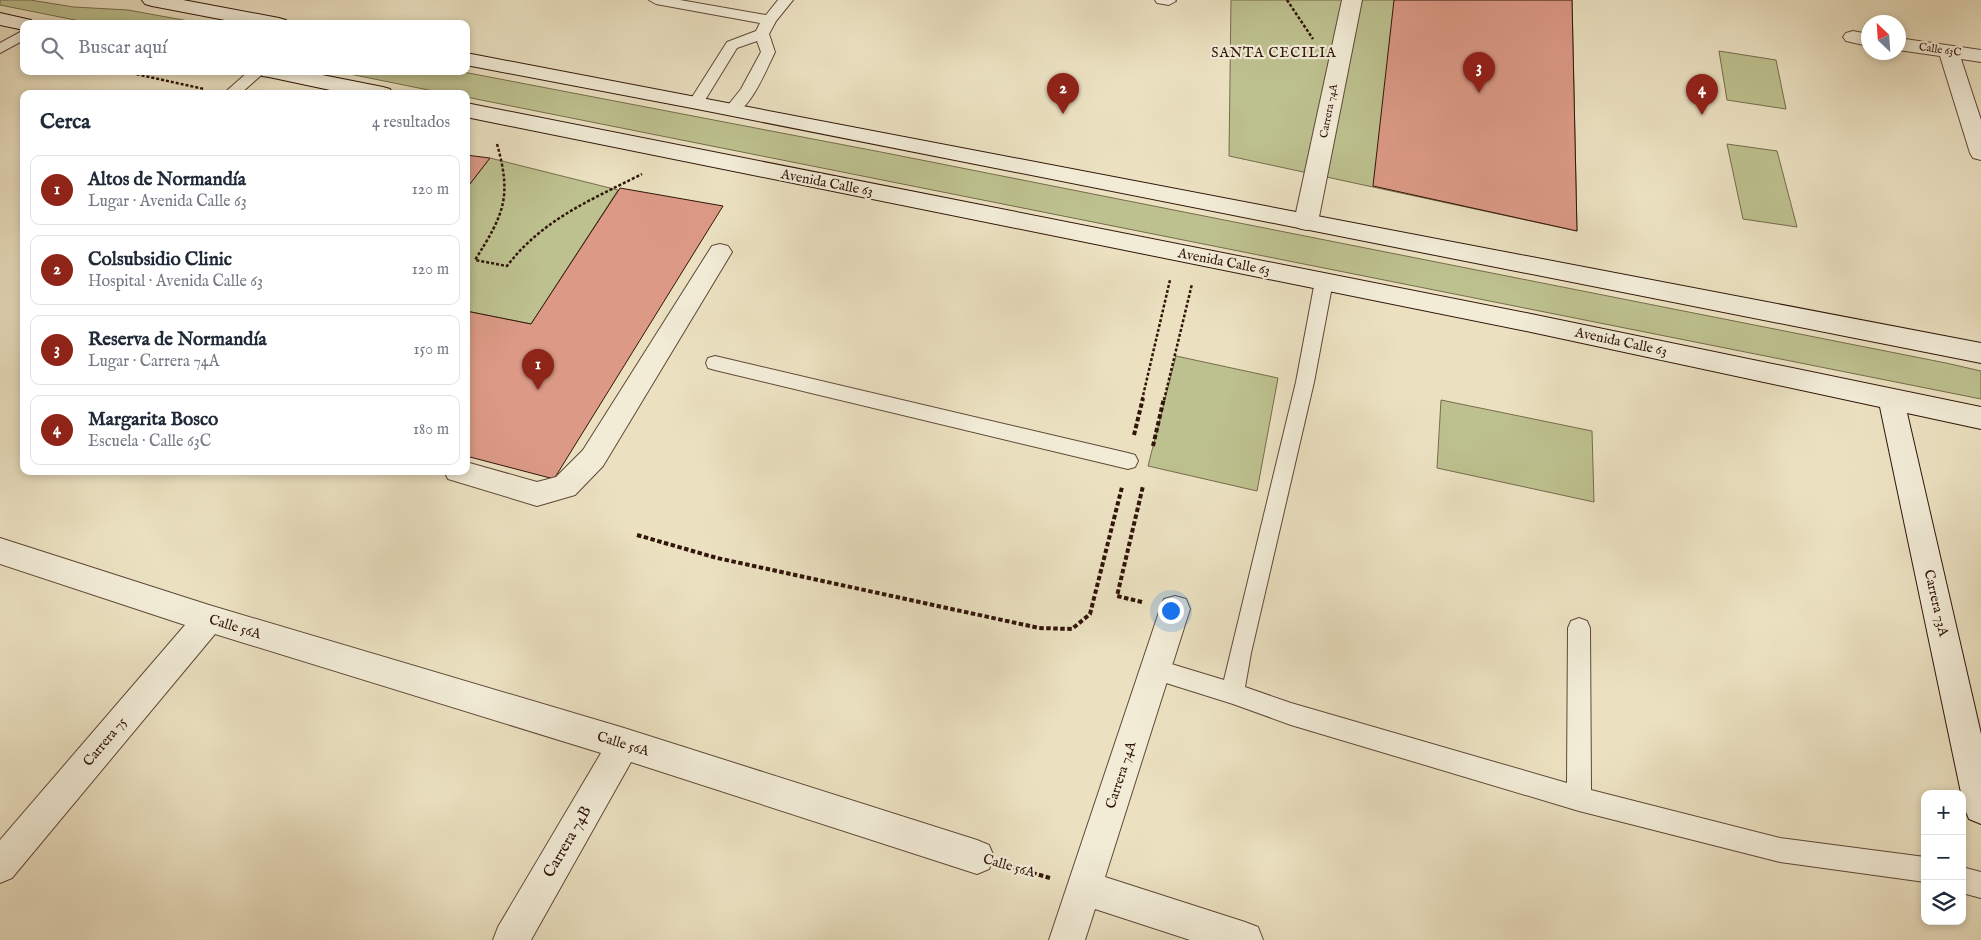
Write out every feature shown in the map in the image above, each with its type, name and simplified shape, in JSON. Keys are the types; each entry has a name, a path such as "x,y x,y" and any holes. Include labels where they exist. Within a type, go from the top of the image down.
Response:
{"main road":[{"path":"152,0 258,20"},
{"name":"Carrera 74A","path":"1306,222 1352,0"},
{"path":"0,19 20,23"},
{"name":"Calle 63C","path":"1906,45 1981,56"},
{"path":"1948,51 1981,153"},
{"path":"470,60 733,109 1981,354"},
{"path":"286,75 350,90"},
{"name":"Avenida Calle 63","path":"470,111 1324,281 1981,418"},
{"path":"470,474 537,494 565,487 593,458 720,252"},
{"name":"Carrera 73A","path":"1891,399 1981,807"},
{"name":"Calle 56A","path":"0,551 209,619 624,744 977,857"},
{"name":"Carrera 74A","path":"1067,940 1175,609"},
{"name":"Carrera 75","path":"0,866 209,619"},
{"name":"Carrera 74B","path":"511,940 624,744"},
{"path":"1084,888 1244,940"}],"lane":[{"path":"656,0 769,20"},
{"path":"697,102 732,45 762,34 769,20 786,0"},
{"path":"733,109 748,91 768,52 762,34"},
{"path":"0,49 20,36"},
{"path":"235,90 254,75"},
{"path":"1233,692 1240,653 1305,382 1324,281"},
{"path":"715,362 1128,460"},
{"path":"1579,628 1579,800"},
{"path":"1155,670 1233,692 1291,714 1579,800 1780,850 1921,869"},
{"path":"1966,881 1981,885"}],"path":[{"path":"140,75 206,90"},
{"path":"497,143 502,161 505,196 490,236 475,260 507,266 523,244 566,212 645,172"},
{"path":"637,535 717,558 1039,628 1072,629 1090,614 1177,253"},
{"name":"Calle 56A","path":"977,857 1084,888"}],"green space":[{"path":"0,0 30,0 74,7 128,10 183,20 75,20 0,5"},
{"path":"1231,0 1572,0 1577,231 1229,156"},
{"path":"1719,51 1776,60 1786,109 1727,100"},
{"path":"470,73 886,153 1946,363 1981,371 1981,399 470,98 470,90 428,90 355,75 470,75"},
{"path":"1727,144 1777,151 1797,227 1743,219"},
{"path":"490,158 618,190 531,324 470,312 470,184"},
{"path":"1176,356 1278,378 1257,491 1148,466"},
{"path":"1441,400 1592,431 1594,502 1437,468"}],"building":[{"path":"1394,0 1572,0 1577,231 1373,186"},
{"path":"470,156 490,158 470,184"},
{"path":"620,188 723,206 554,479 470,457 470,312 531,324"}],"place":[{"name":"Reserva de Normandía","path":"1479,93"},
{"name":"Colsubsidio Clinic","path":"1063,114"},
{"name":"Margarita Bosco","path":"1702,115"},
{"name":"Altos de Normandía","path":"538,390"}],"district":[{"name":"SANTA CECILIA","path":"1274,53"}]}
